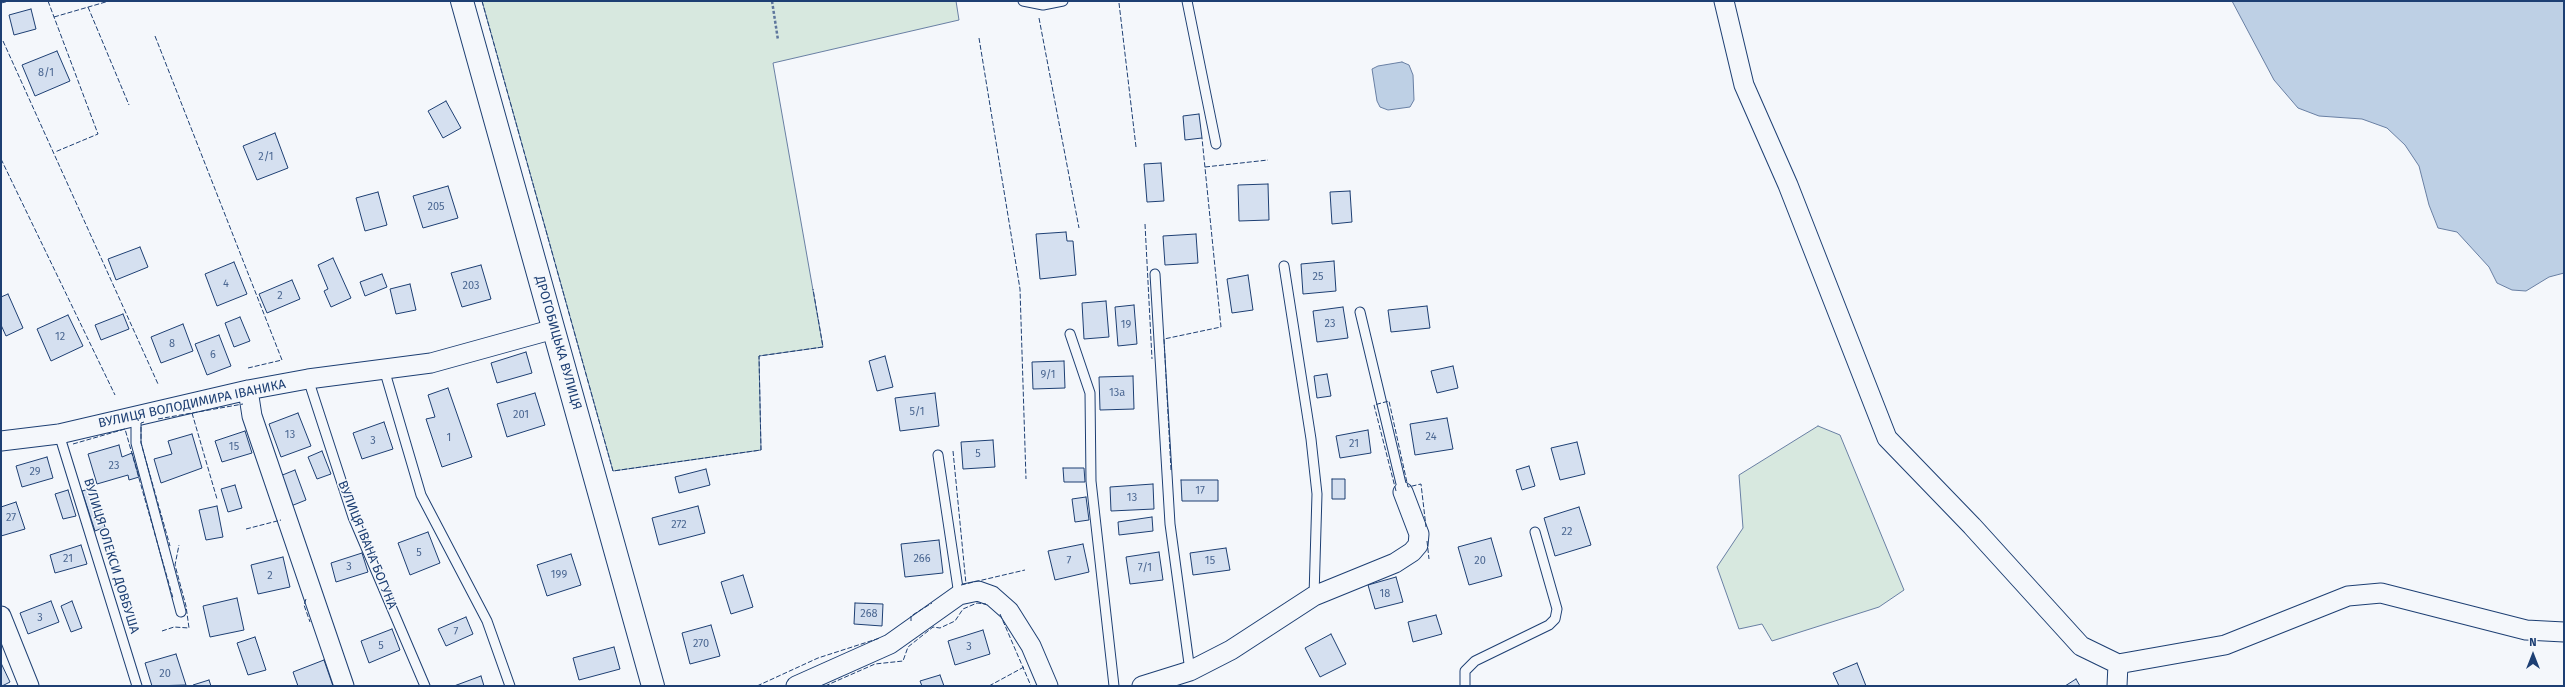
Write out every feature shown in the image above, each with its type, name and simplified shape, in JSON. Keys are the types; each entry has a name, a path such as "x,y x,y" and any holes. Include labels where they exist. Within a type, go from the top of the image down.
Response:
{"street":[{"name":"ДРОГОБИЦЬКА ВУЛИЦЯ","path":"462,1 653,686"},
{"path":"1724,1 1744,85 1788,185 1887,438 1972,526 2081,646 2118,664 2225,645 2348,596 2381,593 2526,630 2564,632"},
{"name":"ВУЛИЦЯ ВОЛОДИМИРА ІВАНИКА","path":"1,441 59,434 248,390 308,379 431,363 554,329"},
{"path":"248,390 252,416 344,686"},
{"path":"1142,686 1190,671 1231,650 1314,596 1395,563 1412,552 1418,545 1419,534 1403,492"},
{"path":"796,686 890,644 959,595 978,591 992,596 1009,611 1031,646 1048,686"},
{"path":"1,616 28,686"},
{"path":"2117,686 2118,664"}],"lane":[{"path":"1023,1 1042,5 1064,1"},
{"path":"1187,1 1216,144"},
{"path":"1284,266 1311,439 1317,494 1314,596"},
{"path":"1155,274 1170,524 1190,671"},
{"path":"1360,312 1403,492"},
{"path":"1070,334 1090,393 1091,481 1114,686"},
{"path":"384,369 421,495 487,621 510,686"},
{"name":"ВУЛИЦЯ ІВАНА БОГУНА","path":"308,379 353,517 426,686"},
{"path":"136,415 136,443 181,612"},
{"name":"ВУЛИЦЯ ОЛЕКСИ ДОВБУША","path":"59,434 137,686"},
{"path":"938,455 959,595"},
{"path":"1465,686 1465,671 1475,661 1549,625 1554,619 1557,609 1535,532"}],"path":[{"path":"772,1 778,40"}],"shaded area":[{"path":"482,1 956,1 959,20 773,63 823,347 759,356 761,450 613,471"},
{"path":"1818,426 1840,435 1904,590 1879,607 1772,641 1762,624 1739,629 1717,567 1743,528 1739,475"}],"water":[{"path":"2232,1 2564,1 2564,273 2549,277 2526,291 2512,290 2497,283 2489,267 2457,232 2438,228 2429,205 2419,166 2405,145 2387,128 2362,119 2319,116 2298,108 2274,80"},
{"path":"1402,62 1409,65 1413,75 1414,100 1410,107 1388,110 1380,107 1377,101 1372,69 1378,66"}],"building":[{"path":"31,9 36,29 14,35 9,15"},
{"path":"57,51 70,81 35,96 22,65"},
{"path":"446,101 461,128 443,138 428,111"},
{"path":"1199,114 1202,138 1185,140 1183,116"},
{"path":"275,133 288,168 257,180 243,146"},
{"path":"1161,163 1164,201 1147,202 1144,164"},
{"path":"1268,184 1269,220 1239,221 1238,185"},
{"path":"448,186 458,218 423,228 413,196"},
{"path":"1350,191 1352,222 1332,224 1330,192"},
{"path":"378,192 387,225 365,231 356,198"},
{"path":"1066,232 1067,241 1073,241 1076,275 1040,279 1036,234"},
{"path":"1196,234 1198,263 1165,265 1163,236"},
{"path":"140,247 148,267 116,280 108,259"},
{"path":"333,258 351,298 331,307 324,291 328,289 318,265"},
{"path":"1334,261 1336,291 1303,294 1301,264"},
{"path":"234,262 247,294 217,306 205,274"},
{"path":"481,265 491,299 462,307 451,273"},
{"path":"382,274 387,287 365,296 360,282"},
{"path":"1248,275 1253,310 1232,313 1227,279"},
{"path":"292,280 300,299 267,313 259,294"},
{"path":"410,284 416,310 396,314 390,289"},
{"path":"8,294 23,328 6,336 1,325 1,297"},
{"path":"1106,301 1109,337 1084,339 1082,303"},
{"path":"1134,305 1137,344 1118,346 1115,307"},
{"path":"1427,306 1430,328 1391,332 1388,310"},
{"path":"1343,307 1348,338 1317,342 1313,311"},
{"path":"123,314 129,329 101,340 95,325"},
{"path":"68,315 83,346 51,361 37,329"},
{"path":"240,317 250,341 234,347 225,323"},
{"path":"183,324 193,351 161,363 151,337"},
{"path":"219,335 231,366 207,375 195,344"},
{"path":"526,352 532,373 497,383 491,363"},
{"path":"885,356 893,387 877,391 869,361"},
{"path":"1064,361 1065,388 1033,389 1032,362"},
{"path":"1453,366 1458,388 1437,393 1431,371"},
{"path":"1327,374 1331,396 1317,398 1314,376"},
{"path":"1133,376 1134,409 1100,410 1099,377"},
{"path":"448,388 472,457 442,467 426,419 435,417 428,395"},
{"path":"535,393 545,425 507,437 497,404"},
{"path":"935,393 939,426 900,431 895,398"},
{"path":"298,413 311,446 281,457 269,424"},
{"path":"1447,418 1453,449 1415,455 1410,424"},
{"path":"384,422 393,449 362,459 353,433"},
{"path":"1368,430 1371,453 1340,458 1336,436"},
{"path":"245,431 252,453 222,462 215,441"},
{"path":"192,434 202,468 161,483 154,459 172,454 168,441"},
{"path":"993,440 995,467 963,469 961,442"},
{"path":"1577,442 1585,474 1560,480 1551,448"},
{"path":"119,445 122,457 132,453 139,477 129,480 128,475 97,484 88,454"},
{"path":"322,451 331,474 317,479 308,457"},
{"path":"47,457 53,478 22,487 16,466"},
{"path":"1529,466 1535,486 1522,490 1516,470"},
{"path":"1063,468 1084,468 1085,482 1064,482"},
{"path":"706,469 710,485 679,493 675,477"},
{"path":"295,470 306,500 291,506 280,476"},
{"path":"1332,479 1345,479 1345,499 1332,499"},
{"path":"1181,480 1218,480 1218,501 1182,501"},
{"path":"1153,484 1154,509 1111,511 1110,487"},
{"path":"235,485 242,508 228,512 221,489"},
{"path":"93,488 105,527 95,531 82,491"},
{"path":"68,490 76,516 63,519 55,494"},
{"path":"1086,497 1089,520 1075,522 1072,499"},
{"path":"16,502 25,529 1,536 1,507"},
{"path":"217,506 223,537 206,540 199,510"},
{"path":"698,506 705,533 659,545 652,518"},
{"path":"1579,507 1591,545 1555,556 1544,518"},
{"path":"1152,517 1153,531 1119,535 1118,522"},
{"path":"428,532 440,563 410,575 398,543"},
{"path":"1491,538 1502,576 1469,585 1458,547"},
{"path":"939,540 943,573 905,577 901,544"},
{"path":"1083,544 1089,572 1055,580 1048,551"},
{"path":"81,545 87,564 55,573 50,555"},
{"path":"1226,548 1230,570 1193,575 1190,553"},
{"path":"1159,552 1163,580 1130,584 1126,557"},
{"path":"362,553 368,572 336,582 331,563"},
{"path":"571,554 581,585 547,596 537,565"},
{"path":"283,557 290,587 258,594 251,565"},
{"path":"743,575 753,607 731,614 721,582"},
{"path":"1396,577 1403,602 1375,609 1368,585"},
{"path":"237,598 244,630 210,637 203,606"},
{"path":"51,601 59,622 28,634 20,613"},
{"path":"72,601 82,628 71,632 61,606"},
{"path":"855,603 883,604 882,626 854,624"},
{"path":"1436,615 1442,634 1413,642 1408,622"},
{"path":"466,617 473,634 446,646 438,629"},
{"path":"711,625 720,656 690,664 682,633"},
{"path":"392,629 400,650 369,663 361,641"},
{"path":"983,630 990,654 955,665 948,641"},
{"path":"1331,634 1346,664 1320,677 1305,648"},
{"path":"255,637 266,670 248,675 237,643"},
{"path":"614,647 620,669 579,680 573,658"},
{"path":"176,654 186,685 152,686 145,663"},
{"path":"324,660 333,686 298,686 293,672"},
{"path":"1,663 10,682 2,686 1,686"},
{"path":"1857,663 1866,686 1839,686 1833,673"},
{"path":"940,675 944,686 922,686 920,681"},
{"path":"481,676 484,686 454,686"},
{"path":"2076,679 2080,686 2065,686"},
{"path":"209,680 211,686 193,686 193,685"}],"fence":[{"path":"1,3 10,1"},
{"path":"48,1 98,134 55,152"},
{"path":"54,17 109,1"},
{"path":"482,1 613,471 761,450 759,356 823,347 813,289"},
{"path":"1119,3 1136,147"},
{"path":"88,7 129,105"},
{"path":"1039,18 1079,228"},
{"path":"155,36 282,360 248,368"},
{"path":"979,38 1020,289 1026,479"},
{"path":"3,41 158,384"},
{"path":"1171,470 1164,339 1221,327 1202,138"},
{"path":"1,159 115,395"},
{"path":"1205,167 1268,160"},
{"path":"1145,224 1152,359"},
{"path":"1396,491 1374,405 1389,401 1408,487 1421,484 1426,527"},
{"path":"158,419 243,404"},
{"path":"192,413 217,499"},
{"path":"144,422 141,423 141,443 170,546"},
{"path":"73,444 125,429 173,598"},
{"path":"953,451 966,584"},
{"path":"246,529 281,520"},
{"path":"1427,541 1429,559"},
{"path":"162,631 174,627 189,628 186,606 175,565 179,545"},
{"path":"961,585 1025,570"},
{"path":"306,599 304,605 310,622"},
{"path":"911,621 911,616 932,603"},
{"path":"825,686 875,664 903,661 908,647 933,627 940,628 955,621 963,609 977,603 986,604"},
{"path":"1000,614 1031,686"},
{"path":"757,686 818,658 880,638"},
{"path":"989,686 1024,667"}]}
